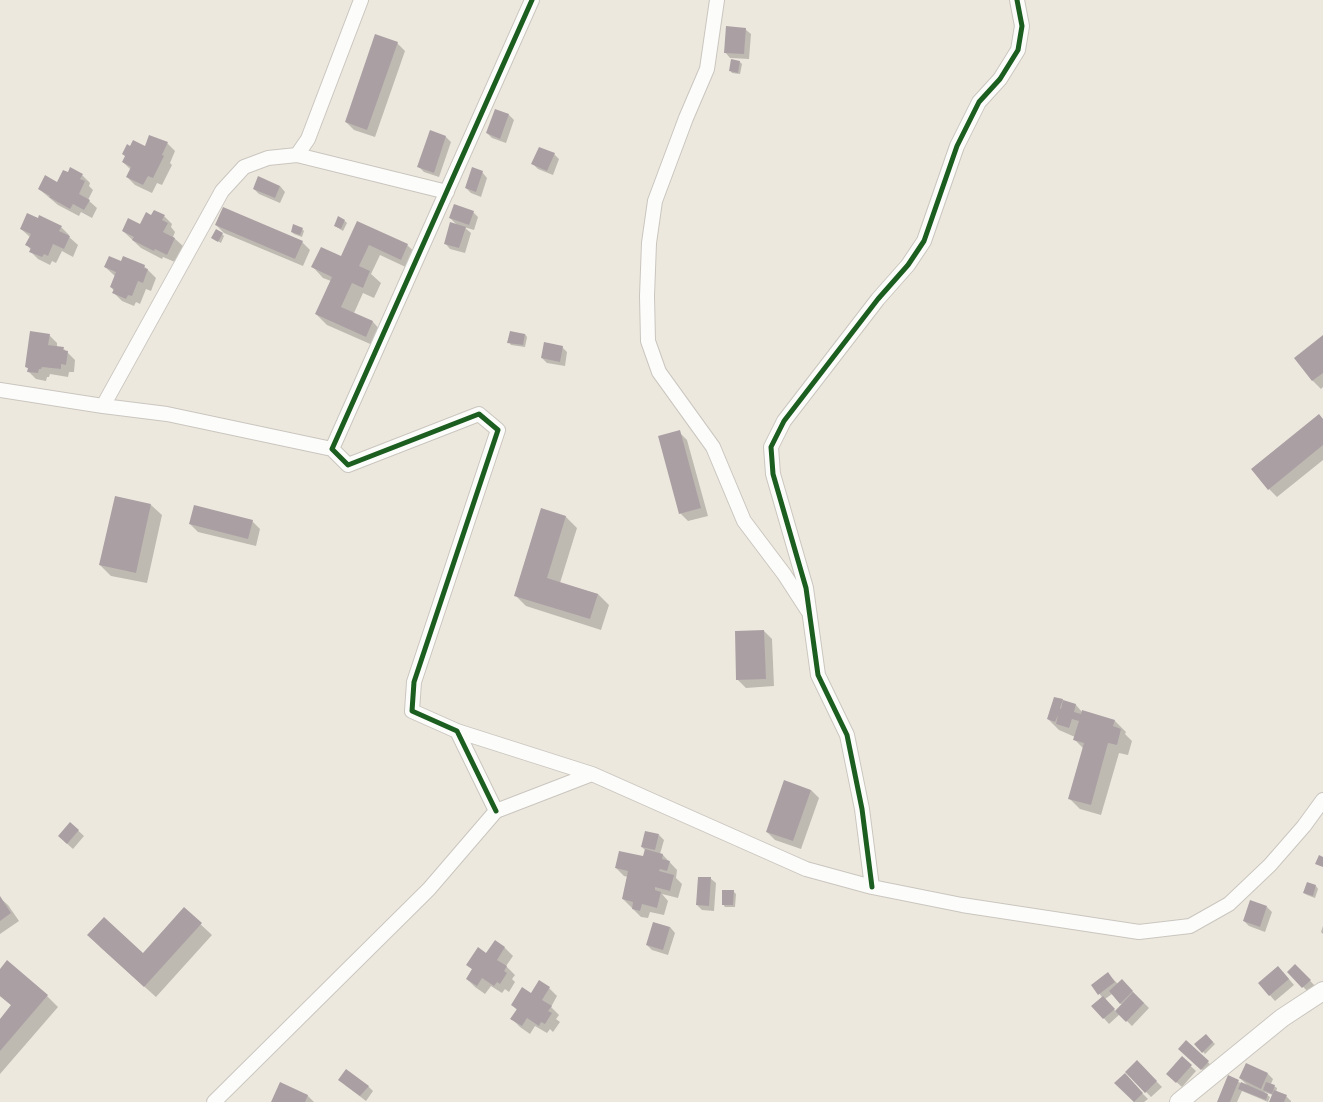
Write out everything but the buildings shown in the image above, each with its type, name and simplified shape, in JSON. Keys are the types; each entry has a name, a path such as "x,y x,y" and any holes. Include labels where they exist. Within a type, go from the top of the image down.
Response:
{"street":[{"path":"296,155 308,140 361,0"},
{"path":"332,449 532,0"},
{"path":"717,0 707,69 686,118 655,201 649,243 647,296 648,341 659,372 713,447 744,521 784,574 810,614"},
{"path":"872,887 862,809 847,735 818,675 806,588 773,474 771,447 784,421 878,299 908,265 924,241 957,146 978,102 1000,78 1018,50 1022,26 1017,0"},
{"path":"103,406 222,191 244,167 268,158 296,155 447,192"},
{"path":"0,390 167,414 332,449 348,465 479,414 498,430 414,682 412,711 457,731 592,774 806,869 872,887 962,905 1139,932 1190,926 1229,904 1275,859 1304,826 1323,800"},
{"path":"457,731 496,811"},
{"path":"214,1102 429,889 496,811 592,774"},
{"path":"1179,1102 1282,1018 1323,990"}],"cycle path":[{"path":"496,811 457,731 412,711 414,682 498,430 479,414 348,465 332,449 532,0"},
{"path":"872,887 862,809 847,735 818,675 806,588 773,474 771,447 784,421 878,299 908,265 924,241 957,146 979,102 1000,79 1018,50 1022,26 1017,0"}]}
